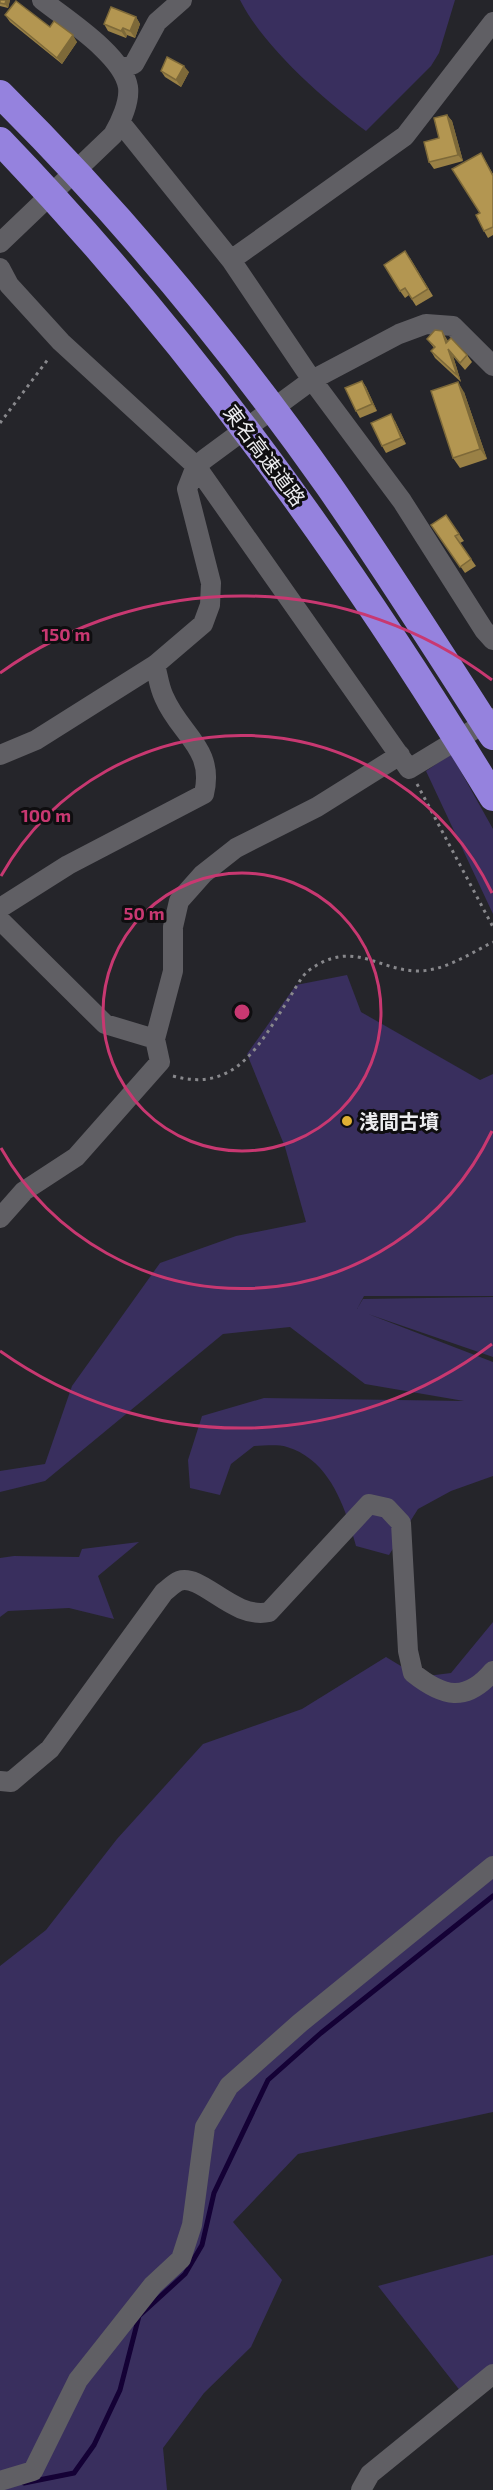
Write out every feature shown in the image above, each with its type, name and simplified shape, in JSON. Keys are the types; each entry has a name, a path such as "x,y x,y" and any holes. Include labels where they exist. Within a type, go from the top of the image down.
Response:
{"highway":[{"name":"東名高速道路","path":"0,94 57,150 180,291 258,391 379,560 493,736"},
{"name":"東名高速道路","path":"0,141 146,302 244,426 376,610 493,797"}],"street":[{"path":"0,243 116,128 129,88 121,69 94,41 42,0"},
{"path":"121,69 134,64 157,22 182,0"},
{"path":"231,260 405,136 493,22"},
{"path":"116,128 231,260 304,385 402,501 490,631"},
{"path":"3,280 61,342 201,462 410,762"},
{"path":"0,755 36,740 155,665 203,624 210,605 211,584 187,489 201,462 304,385 399,334 426,324 453,326 493,366"},
{"path":"0,908 68,864 204,794 208,778 205,758 164,698 155,665"},
{"path":"0,1218 24,1191 76,1157 160,1062 155,1039 173,971 173,927 179,901 204,874 236,848 493,718"},
{"path":"0,920 105,1024 155,1039"},
{"path":"0,1782 11,1782 50,1749 164,1592 180,1581 197,1582 223,1601 256,1615 268,1612 369,1504 387,1508 401,1523 408,1651 413,1673 443,1693 466,1692 482,1684 493,1671"},
{"path":"0,2481 33,2471 78,2380 153,2285 181,2259 192,2225 205,2127 229,2086 300,2023 493,1866"},
{"path":"361,2490 370,2474 493,2374"}],"path":[{"path":"0,423 61,342"},
{"path":"410,762 493,927"},
{"path":"154,1071 178,1077 215,1079 234,1070 257,1049 306,973 324,962 344,957 362,956 415,971 439,969 493,942"}],"shaded area":[{"path":"240,0 455,0 439,53 431,66 366,131 296,71 263,36"},
{"path":"451,754 493,829 493,914 426,771"},
{"path":"347,975 361,1012 480,1080 493,1074 493,1296 364,1296 357,1309 363,1299 493,1297 493,1357 368,1314 493,1362 493,1476 451,1491 418,1509 389,1555 356,1546 341,1501 325,1474 302,1453 287,1447 254,1446 231,1464 220,1495 190,1488 188,1460 202,1416 264,1398 464,1401 365,1384 290,1327 223,1334 45,1481 0,1492 0,1471 45,1464 72,1386 160,1263 236,1236 306,1222 285,1147 247,1054 296,985"},
{"path":"139,1542 98,1576 114,1619 69,1608 8,1611 0,1617 0,1558 14,1556 79,1557 82,1549"},
{"path":"493,1622 493,2112 298,2154 233,2222 282,2280 251,2347 204,2393 163,2448 167,2490 0,2490 0,1966 46,1930 117,1839 203,1744 302,1709 386,1657 419,1677 451,1673"},
{"path":"493,2255 493,2372 465,2397 378,2286"}],"building":[{"path":"16,1 50,27 54,21 73,35 57,58 5,15"},
{"path":"111,7 136,17 130,31 123,28 121,31 104,24"},
{"path":"167,57 184,66 176,80 161,71"},
{"path":"447,115 458,155 429,162 424,142 439,138 434,118"},
{"path":"481,153 493,176 493,227 484,231 476,215 480,213 452,169"},
{"path":"405,251 428,289 412,299 405,288 400,291 384,265"},
{"path":"435,330 442,331 446,343 451,338 467,355 460,363 448,349 457,375 431,351 435,347 427,339"},
{"path":"362,381 372,404 356,411 345,388"},
{"path":"458,382 480,449 453,458 431,391"},
{"path":"391,414 401,438 382,446 371,423"},
{"path":"446,515 459,534 455,536 471,559 460,567 431,525"}],"waterway":[{"path":"24,2483 74,2473 94,2445 120,2390 139,2316 185,2274 202,2245 214,2193 268,2080 321,2033 493,1896"}],"place":[{"name":"浅間古墳","path":"347,1121"}]}
